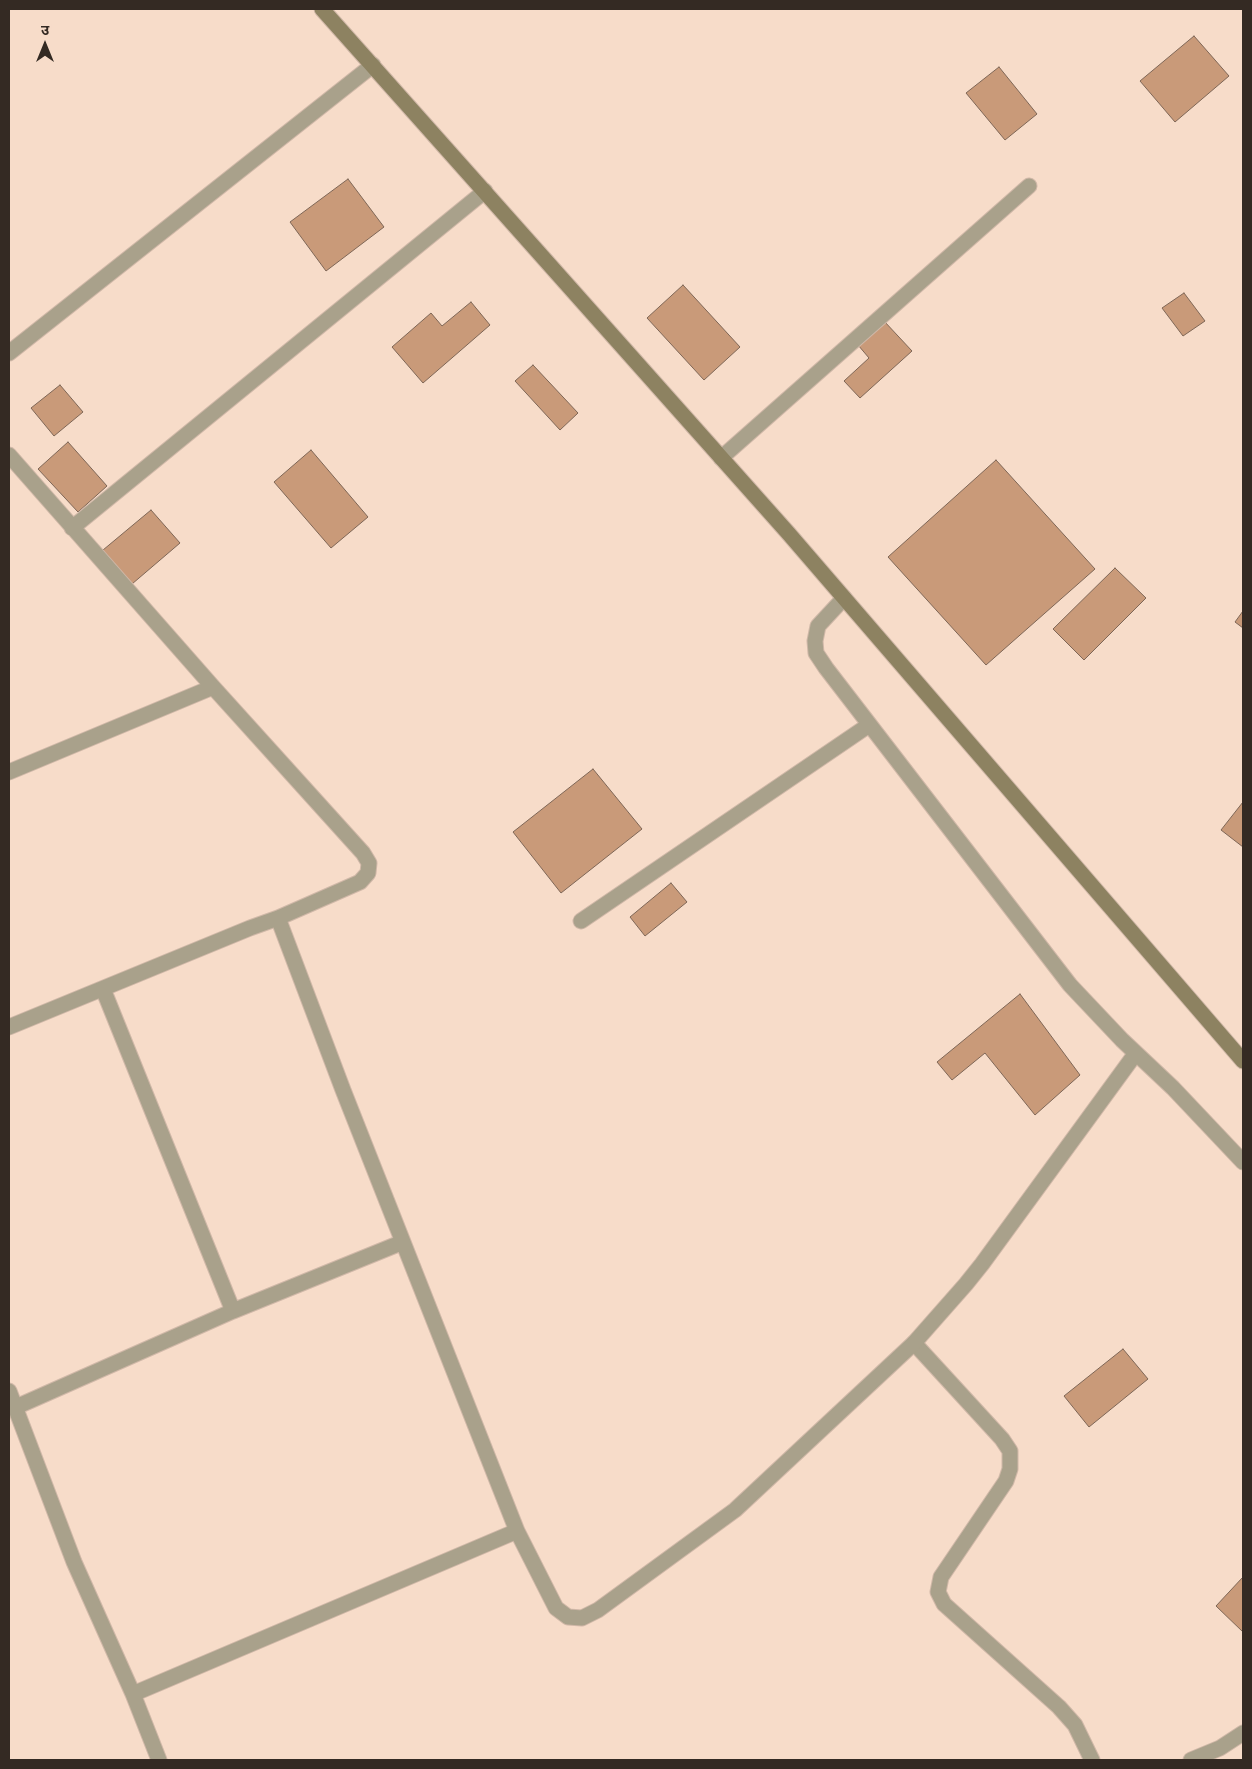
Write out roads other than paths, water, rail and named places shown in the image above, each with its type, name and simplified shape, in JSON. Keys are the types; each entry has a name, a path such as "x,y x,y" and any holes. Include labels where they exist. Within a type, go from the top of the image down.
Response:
{"street":[{"path":"322,9 844,598 1243,1060"},
{"path":"9,353 373,65"},
{"path":"721,458 1029,186"},
{"path":"72,528 484,191"},
{"path":"9,455 213,687 363,853 369,863 368,873 360,882 278,918 9,1027"},
{"path":"844,598 818,626 815,641 816,653 826,668 1070,985 1243,1162"},
{"path":"9,772 213,687"},
{"path":"581,921 869,725"},
{"path":"278,918 517,1531 556,1608 568,1617 582,1618 598,1610 735,1510 914,1343 982,1264 1136,1053"},
{"path":"103,989 233,1311"},
{"path":"16,1407 233,1311 403,1242"},
{"path":"914,1343 1002,1438 1010,1452 1010,1470 1006,1481 940,1577 938,1592 944,1604 1059,1707 1075,1725 1092,1760"},
{"path":"9,1391 74,1562 133,1694 159,1760"},
{"path":"133,1694 517,1531"},
{"path":"1191,1760 1220,1748 1243,1733"}]}
